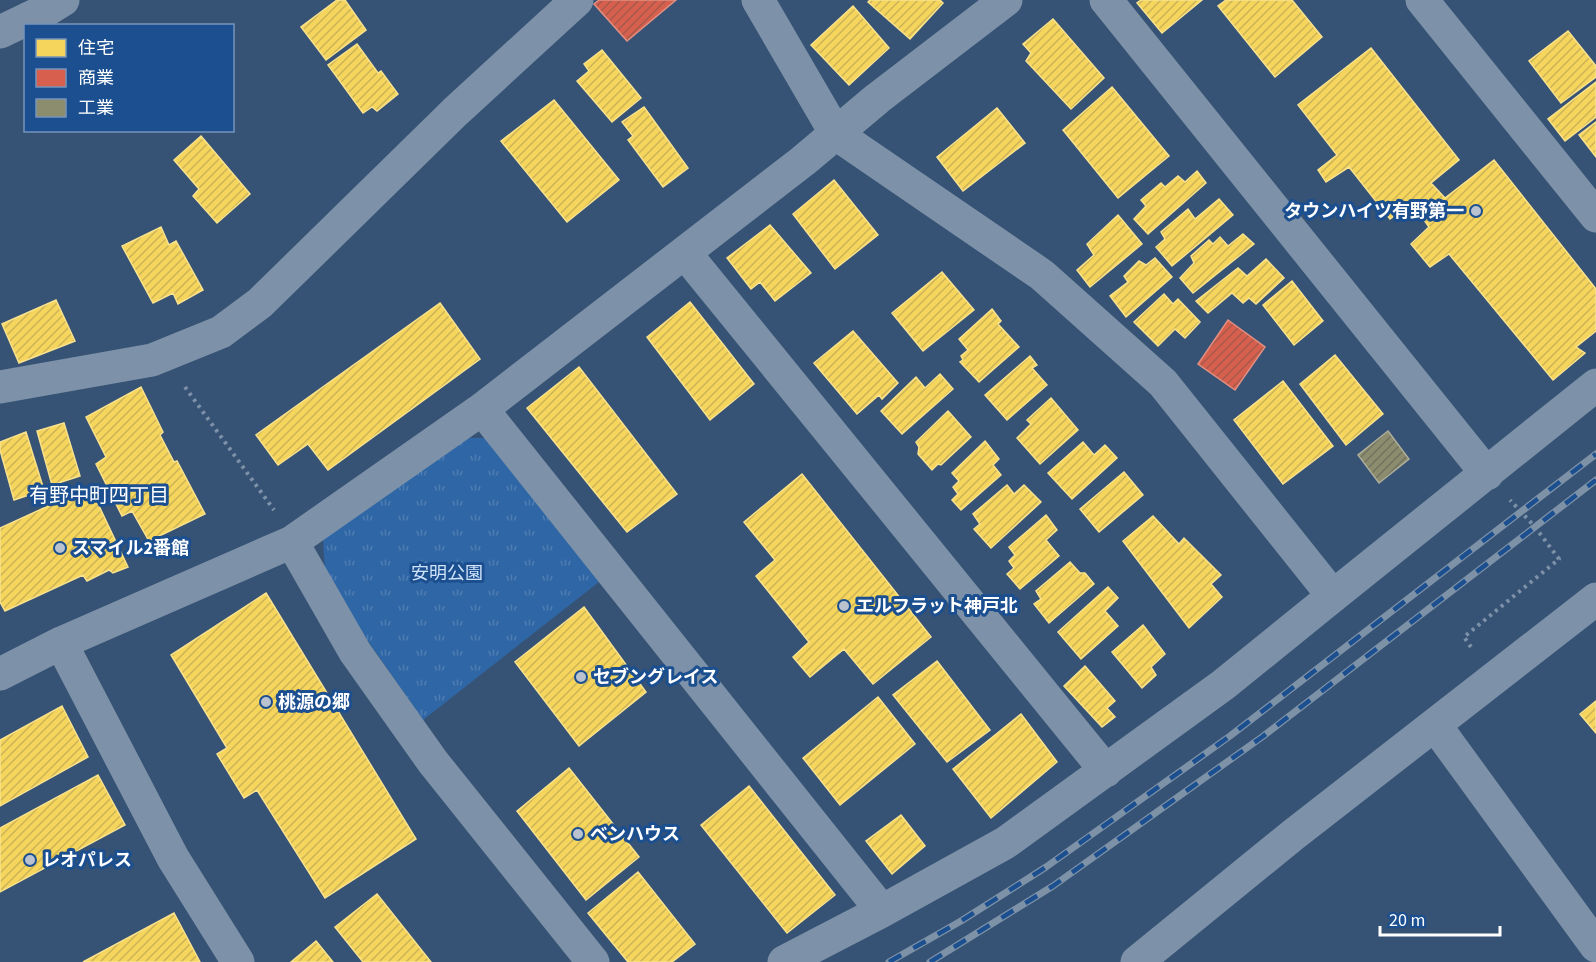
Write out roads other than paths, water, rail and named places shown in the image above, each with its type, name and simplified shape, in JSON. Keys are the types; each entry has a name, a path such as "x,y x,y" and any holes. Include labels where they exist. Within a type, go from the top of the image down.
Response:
{"street":[{"path":"0,32 63,0"},
{"path":"0,387 152,360 221,332 260,303 455,112 577,0"},
{"path":"758,0 836,134 1042,275 1162,383 1333,596"},
{"path":"0,674 61,644 292,542 482,409 685,253 1006,0"},
{"path":"1106,0 1487,474"},
{"path":"1422,0 1596,216"},
{"path":"685,253 1106,771"},
{"path":"784,962 1005,843 1223,685 1596,385"},
{"path":"482,409 882,911"},
{"path":"292,542 355,651 433,762 593,962"},
{"path":"1137,962 1293,835 1596,599"},
{"path":"61,644 173,858 238,962"},
{"path":"1436,725 1596,946"}],"railway":[{"path":"889,962 961,921 1046,867 1230,736 1596,454"},
{"path":"930,962 1053,886 1262,737 1596,480"}],"place":[{"name":"タウンハイツ有野第一","path":"1476,211"},
{"name":"スマイル2番館","path":"60,548"},
{"name":"エルフラット神戸北","path":"844,606"},
{"name":"セブングレイス","path":"581,677"},
{"name":"桃源の郷","path":"266,702"},
{"name":"ベンハウス","path":"578,834"},
{"name":"レオパレス","path":"30,860"}],"district":[{"name":"有野中町四丁目","path":"99,495"}],"park label":[{"name":"安明公園","path":"447,573"}]}
